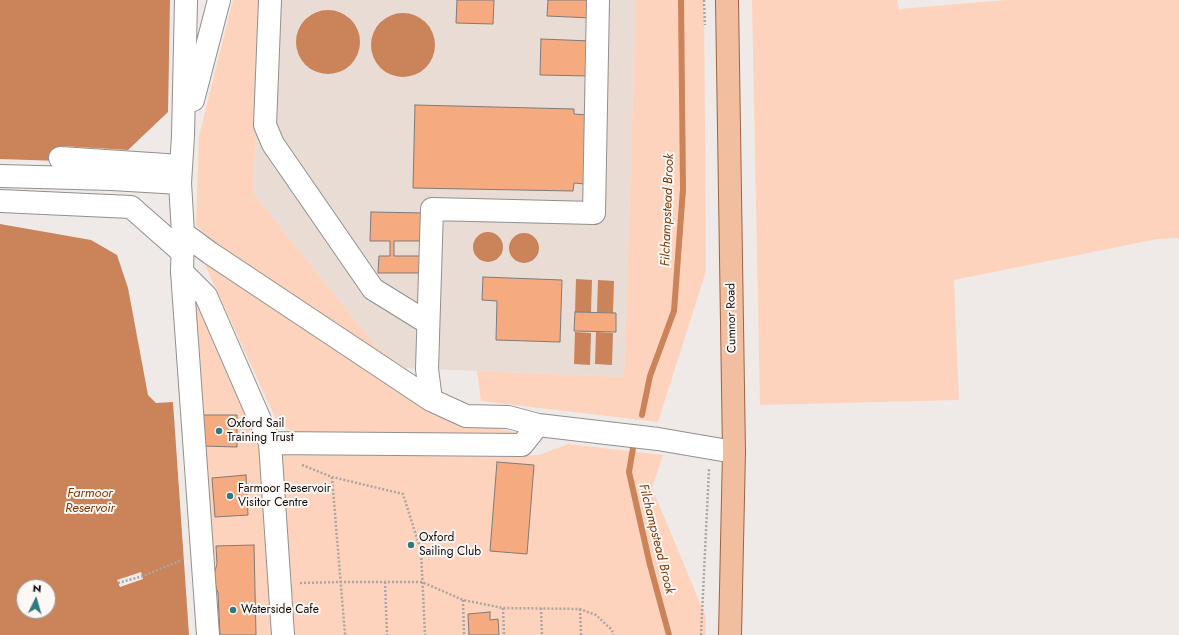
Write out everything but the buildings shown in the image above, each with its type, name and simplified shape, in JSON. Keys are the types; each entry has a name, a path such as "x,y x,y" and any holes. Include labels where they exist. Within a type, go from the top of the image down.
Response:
{"main road":[{"name":"Cumnor Road","path":"727,0 734,452 730,635"}],"street":[{"path":"186,0 183,136 180,174 182,252 208,635"},
{"path":"183,136 219,0"},
{"path":"270,0 265,126 273,144 373,289 428,323"},
{"path":"431,400 427,369 432,209 594,213 598,0"},
{"path":"60,158 180,174"},
{"path":"0,176 112,179 180,174"},
{"path":"0,201 131,208 182,252 206,296 270,444 282,635"},
{"path":"182,252 217,257 431,400 466,416 508,417 538,425 658,439 734,452"},
{"path":"270,444 522,445 538,425"}],"path":[{"path":"298,463 332,477 403,494 421,551 425,635"},
{"path":"332,477 345,635"},
{"path":"118,583 143,576 203,551"},
{"path":"385,582 387,635"},
{"path":"279,584 422,582 462,600 503,608 580,609 596,614 612,630 613,635"},
{"path":"462,600 464,635"},
{"path":"503,608 504,635"},
{"path":"541,608 542,635"},
{"path":"580,609 581,635"}],"shaded area":[{"path":"233,0 263,0 253,193 376,346 405,368 216,246 196,225 199,136"},
{"path":"263,0 636,0 624,377 405,368 376,346 253,193"},
{"path":"636,0 704,0 706,271 658,422 481,401 477,371 624,377"},
{"path":"752,0 897,0 899,9 1007,0 1179,0 1179,238 1157,239 954,280 959,400 760,405"},
{"path":"200,254 436,415 522,434 518,443 309,437 279,426"},
{"name":"Oxford Sailing Club","path":"204,298 266,454 509,457 539,455 568,444 663,455 652,488 706,617 706,635 216,635 192,299"}],"water":[{"path":"0,0 170,0 168,112 128,150 62,146 60,161 0,159"},
{"path":"328,10 346,16 354,24 360,42 354,60 346,68 328,74 310,68 302,60 296,42 302,24 310,16"},
{"path":"403,13 421,19 429,27 435,45 429,63 421,71 403,77 385,71 377,63 371,45 377,27 385,19"},
{"name":"Farmoor Reservoir","path":"0,224 91,240 117,255 128,288 148,395 156,403 173,402 189,635 0,635"},
{"path":"488,232 499,236 503,247 499,258 488,262 477,258 473,247 477,236"},
{"path":"524,233 535,237 539,248 535,259 524,263 513,259 509,248 513,237"},
{"path":"576,279 592,280 591,312 575,312"},
{"path":"598,280 614,281 613,313 597,312"},
{"path":"575,332 591,333 590,365 574,364"},
{"path":"596,332 613,333 612,365 595,364"}],"pier":[{"path":"141,572 143,579 120,587 117,580"}],"waterway":[{"name":"Filchampstead Brook","path":"642,415 650,376 674,311 683,189 681,0"},
{"name":"Filchampstead Brook","path":"633,448 629,472 650,565 669,635"}],"place":[{"name":"Oxford Sail Training Trust","path":"219,431"},
{"name":"Farmoor Reservoir Visitor Centre","path":"230,496"},
{"name":"Oxford Sailing Club","path":"411,545"},
{"name":"Waterside Cafe","path":"233,610"}]}
